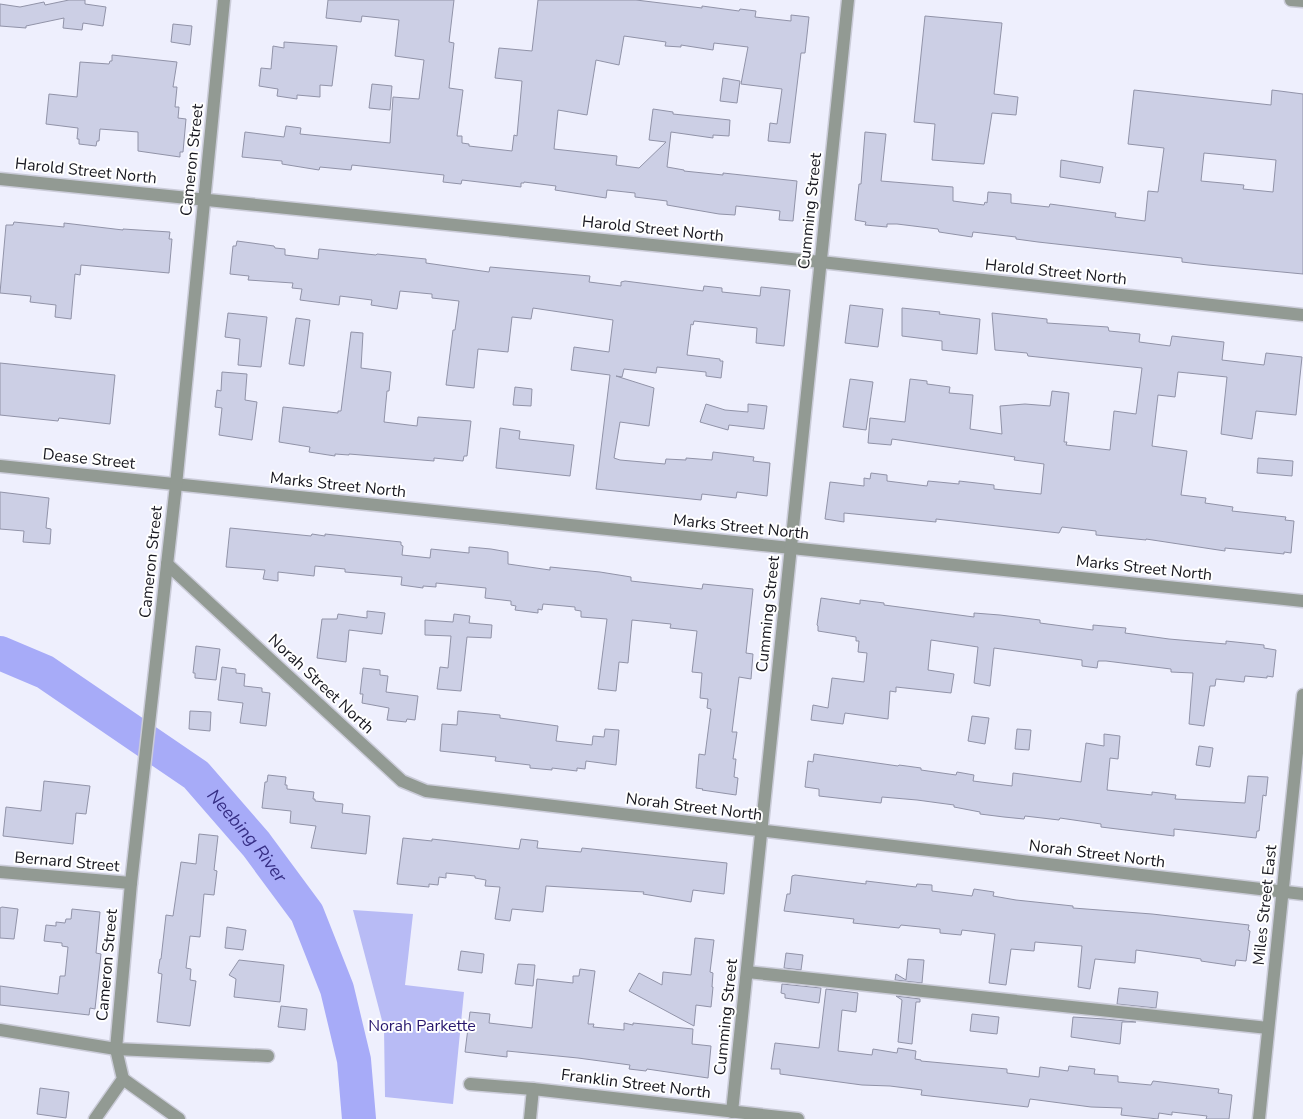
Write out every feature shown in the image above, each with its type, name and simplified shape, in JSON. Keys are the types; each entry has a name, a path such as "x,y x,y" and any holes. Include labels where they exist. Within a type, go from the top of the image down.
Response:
{"street":[{"name":"Cameron Street","path":"123,1079 116,1049 131,883 176,485 224,0"},
{"name":"Cumming Street","path":"732,1112 848,0"},
{"path":"1291,0 1303,1"},
{"name":"Harold Street North","path":"0,179 821,262 1303,315"},
{"name":"Dease Street","path":"0,466 176,485"},
{"name":"Marks Street North","path":"176,485 1303,601"},
{"name":"Norah Street North","path":"167,564 402,781 426,791 762,832 1303,894"},
{"name":"Miles Street East","path":"1259,1119 1303,695"},
{"name":"Bernard Street","path":"0,872 131,883"},
{"path":"747,972 1268,1028"},
{"path":"0,1030 116,1049 268,1056"},
{"path":"95,1119 123,1079 179,1119"},
{"name":"Franklin Street North","path":"470,1084 533,1089 798,1119"},
{"path":"530,1119 533,1089"}],"green space":[{"name":"Norah Parkette","path":"353,910 413,914 405,985 464,992 453,1104 385,1097 384,1028"}],"building":[{"path":"69,0 85,0 85,4 106,7 103,26 83,23 82,30 63,28 64,18 26,26 26,28 0,26 0,4 20,7 44,2 45,5"},
{"path":"328,0 454,0 449,42 454,43 449,88 463,90 457,136 462,136 462,143 469,144 469,146 512,151 514,135 517,136 522,81 495,78 499,48 532,51 538,0 636,0 702,8 702,6 739,11 740,9 756,11 755,17 791,21 791,15 809,17 805,53 801,53 790,143 768,141 770,123 777,124 782,89 741,84 748,47 714,43 713,50 681,45 681,47 665,46 666,42 624,36 619,65 596,60 587,115 558,110 554,149 617,156 616,165 639,168 666,142 649,140 653,109 673,112 673,114 730,120 729,136 713,135 713,138 671,132 667,167 684,171 797,181 793,221 779,220 780,211 736,206 735,215 719,214 667,205 667,201 635,197 635,193 607,190 606,198 555,190 556,186 524,182 521,183 521,187 462,180 461,184 443,182 444,175 352,165 351,170 320,167 319,170 282,164 282,161 242,157 245,132 284,137 286,126 301,128 300,134 390,143 393,97 419,99 424,60 395,56 399,20 362,16 361,22 326,18"},
{"path":"925,16 1002,23 994,94 1018,97 1016,115 992,113 984,164 932,160 935,124 914,122"},
{"path":"173,24 192,26 190,45 171,42"},
{"path":"284,42 337,46 332,86 320,85 320,97 297,95 297,99 277,96 278,89 259,86 261,68 271,69 273,46 284,48"},
{"path":"112,55 177,62 173,87 177,87 175,107 179,107 178,118 186,119 183,152 180,152 180,157 138,151 138,132 100,129 99,141 97,141 96,146 79,144 79,139 77,139 78,128 46,124 49,94 77,97 80,62 109,64 112,61"},
{"path":"723,78 740,81 737,103 720,101"},
{"path":"372,84 392,86 390,110 369,108"},
{"path":"1134,90 1271,105 1272,90 1303,94 1303,274 1182,262 1182,258 1038,242 1016,239 1016,237 973,232 972,237 939,232 938,229 897,224 887,224 887,227 865,225 866,222 855,220 859,184 861,184 865,132 886,134 881,181 953,187 953,201 984,205 985,202 987,203 988,192 1011,194 1011,203 1049,207 1050,204 1116,213 1115,217 1145,221 1148,191 1158,192 1164,148 1128,144","holes":["1204,153 1276,160 1273,192 1243,189 1244,185 1201,181"]},
{"path":"1061,160 1103,167 1100,183 1060,177"},
{"path":"14,222 64,227 64,223 123,230 170,232 169,239 172,239 169,273 81,265 80,275 75,274 71,319 55,317 56,305 30,302 31,296 0,293 6,225 13,225"},
{"path":"237,241 285,249 285,255 318,259 319,249 377,254 426,259 426,263 489,272 490,267 590,276 589,282 621,286 621,282 625,281 703,291 704,286 722,288 722,292 760,296 761,287 790,290 784,346 756,343 757,328 694,321 693,325 691,324 687,355 723,361 721,378 706,376 706,372 657,367 656,373 624,369 622,377 616,376 654,388 649,426 620,422 614,458 665,464 666,459 712,460 713,452 754,457 753,461 770,463 767,496 737,492 736,498 702,494 701,500 596,489 610,375 571,370 574,347 609,352 613,320 533,308 531,319 512,317 508,352 478,349 474,388 446,385 459,301 432,298 432,294 400,291 397,309 371,305 372,300 340,296 339,305 300,300 302,289 292,288 293,283 248,280 249,276 230,274 233,246 236,246"},
{"path":"850,305 883,309 878,347 845,343"},
{"path":"902,308 980,319 977,354 942,350 942,341 902,336"},
{"path":"228,313 267,317 261,367 238,365 240,339 225,337"},
{"path":"992,313 1047,319 1047,323 1108,327 1109,331 1140,334 1139,342 1170,346 1172,336 1224,342 1222,360 1264,365 1266,353 1302,357 1296,415 1256,411 1252,439 1221,434 1227,377 1178,372 1175,397 1158,395 1152,446 1187,451 1181,495 1206,498 1205,503 1233,507 1232,511 1286,517 1285,520 1294,521 1291,553 1284,552 1284,554 1225,548 1225,551 1146,539 1096,535 1096,531 1062,527 1059,533 936,519 936,522 844,513 844,522 825,519 830,482 864,486 864,478 870,479 871,473 887,475 887,481 927,486 928,481 959,484 959,481 994,485 994,489 1041,494 1044,464 1014,460 1015,457 892,439 891,445 868,443 870,418 905,422 910,379 927,381 927,384 950,387 949,393 973,395 970,429 1002,434 1000,406 1025,404 1050,406 1052,391 1069,393 1064,442 1067,442 1066,445 1110,450 1114,411 1136,414 1142,368 1028,356 1027,353 995,350"},
{"path":"296,318 310,320 304,366 289,364"},
{"path":"351,332 363,333 361,368 391,372 384,422 417,426 418,417 471,421 467,456 464,456 463,461 434,458 434,461 349,454 335,454 335,456 309,452 310,447 279,442 283,407 338,413 338,411 341,411"},
{"path":"0,363 115,375 110,424 59,418 58,421 0,415"},
{"path":"222,372 247,374 245,400 257,402 252,440 219,435 222,408 215,407 217,390 221,391"},
{"path":"850,379 873,382 866,430 843,427"},
{"path":"515,387 532,389 531,406 513,405"},
{"path":"706,404 725,410 748,412 748,404 767,406 764,429 729,425 728,430 700,422"},
{"path":"500,428 520,431 519,439 574,445 570,476 496,468"},
{"path":"1258,458 1293,461 1292,476 1257,473"},
{"path":"0,492 49,498 46,528 51,529 50,544 23,542 24,531 0,529"},
{"path":"230,528 311,536 312,534 325,536 325,534 401,542 403,546 402,555 430,558 431,549 469,553 469,547 491,549 508,552 508,564 550,570 550,567 600,572 631,577 631,581 702,589 703,584 753,589 746,653 753,654 751,679 739,677 732,732 737,732 733,759 736,759 734,777 738,778 736,795 696,788 699,754 705,755 711,709 707,708 708,699 700,698 702,673 692,672 697,631 670,628 671,624 632,620 628,663 619,662 616,691 598,689 607,619 581,617 581,611 575,610 575,607 543,604 542,610 538,609 538,613 515,610 516,606 511,605 511,601 485,598 486,588 436,583 436,587 423,586 423,588 401,585 402,577 345,572 345,569 315,566 314,576 278,572 278,581 263,579 265,570 226,567"},
{"path":"821,598 860,604 860,600 974,617 974,613 1000,615 1040,620 1040,623 1093,630 1093,625 1126,628 1125,633 1169,639 1226,644 1226,641 1264,645 1264,648 1276,650 1273,677 1245,676 1244,682 1216,679 1215,686 1210,686 1204,726 1189,724 1193,673 1171,672 1171,669 1106,661 1098,661 1097,668 1082,666 1082,660 994,648 990,686 974,683 978,647 931,640 928,670 954,674 951,693 896,687 896,692 890,691 888,719 845,713 843,724 811,720 813,705 828,708 832,678 864,682 867,653 858,652 859,641 856,641 856,637 818,631 817,625"},
{"path":"367,611 385,613 382,634 349,630 346,662 317,658 322,619 337,619 338,614 367,618"},
{"path":"454,614 470,616 469,623 492,625 491,638 467,637 461,691 437,689 440,667 448,668 451,636 425,635 425,620 453,622"},
{"path":"196,646 220,649 216,680 195,678 195,673 193,673"},
{"path":"222,667 236,669 236,673 245,674 244,686 262,688 262,692 270,693 266,726 240,723 243,703 218,700"},
{"path":"363,668 380,670 380,675 388,676 386,692 418,696 415,720 407,719 406,722 387,720 389,708 362,703 363,694 360,694"},
{"path":"190,711 211,712 210,731 189,729"},
{"path":"458,711 500,715 500,718 558,726 556,741 592,745 593,736 604,737 605,729 619,730 616,765 586,761 585,769 577,768 577,771 552,768 552,770 530,768 530,765 495,761 496,757 440,751 442,724 457,725"},
{"path":"972,716 989,718 985,744 968,741"},
{"path":"1017,729 1031,730 1029,750 1015,749"},
{"path":"1104,734 1120,736 1118,759 1110,758 1107,790 1152,795 1152,792 1176,795 1175,799 1245,803 1248,776 1268,777 1266,796 1263,795 1259,831 1257,831 1256,838 1174,829 1174,836 1101,827 1101,824 1060,818 1059,820 1025,816 1024,819 1004,817 980,814 980,812 954,807 954,805 917,800 882,797 881,803 819,796 819,789 805,787 808,761 813,762 814,754 921,768 921,770 956,775 957,772 974,775 973,781 1012,786 1013,773 1081,782 1086,743 1104,746"},
{"path":"1199,746 1213,748 1210,767 1196,765"},
{"path":"268,775 286,777 285,785 287,785 287,789 314,792 313,799 315,801 343,804 342,813 370,816 366,854 311,848 316,826 290,823 291,811 262,808 265,782 267,782"},
{"path":"44,781 90,786 86,814 76,813 73,844 3,836 6,807 41,811"},
{"path":"199,834 218,836 214,870 217,871 214,895 204,894 200,937 190,936 186,968 191,969 190,980 196,981 190,1026 157,1022 162,974 158,973 166,915 173,916 181,862 196,864"},
{"path":"403,838 432,841 432,839 519,849 521,839 538,841 537,848 581,852 582,848 727,863 724,894 693,890 691,902 643,894 644,892 546,886 543,912 512,909 510,921 495,919 500,887 485,886 486,880 475,878 475,876 446,873 446,878 439,877 438,885 429,884 429,887 397,884"},
{"path":"792,876 866,884 866,881 916,887 917,884 932,885 932,891 972,896 974,889 994,892 993,896 1073,906 1073,908 1152,914 1249,925 1246,961 1236,960 1235,966 1201,961 1201,959 1195,958 1136,950 1135,963 1095,959 1090,989 1078,987 1082,946 1035,942 1034,951 1011,949 1006,985 989,983 995,934 962,930 961,935 940,933 940,929 901,925 899,928 853,923 854,919 784,911 787,894 790,894"},
{"path":"0,908 18,909 14,939 0,938"},
{"path":"72,909 100,912 96,953 101,954 95,1009 90,1008 89,1015 0,1005 0,986 58,994 60,976 65,976 68,947 62,946 62,943 44,941 46,925 56,926 56,922 65,923 66,919 71,919"},
{"path":"227,927 246,930 243,950 225,948"},
{"path":"695,938 714,940 710,972 713,973 711,1007 696,1005 694,1026 629,991 639,973 662,985 663,972 691,975"},
{"path":"461,951 484,954 482,973 458,970"},
{"path":"786,953 803,955 801,970 784,968"},
{"path":"908,959 924,960 922,983 895,980 896,974 906,980"},
{"path":"239,960 284,965 280,1002 234,997 236,979 229,975"},
{"path":"518,964 535,965 533,986 515,984"},
{"path":"580,969 595,971 588,1024 594,1024 593,1027 624,1030 624,1023 693,1029 692,1044 711,1046 708,1078 647,1069 646,1071 629,1069 630,1065 578,1058 507,1051 507,1057 465,1052 470,1012 490,1014 489,1023 532,1028 537,979 573,983 573,976 579,976"},
{"path":"782,984 821,988 819,1003 785,998 785,994 781,993"},
{"path":"1119,988 1158,992 1156,1008 1117,1004"},
{"path":"826,989 858,993 856,1012 842,1010 838,1051 872,1055 873,1049 897,1053 898,1048 916,1051 915,1059 921,1061 1007,1069 1007,1073 1039,1077 1040,1067 1068,1071 1069,1066 1095,1069 1094,1074 1118,1076 1118,1082 1151,1085 1153,1081 1219,1089 1218,1093 1232,1095 1229,1119 1206,1119 1207,1116 1172,1112 1172,1115 1159,1113 1158,1119 1121,1115 1122,1108 1091,1107 1030,1099 1028,1107 921,1095 922,1090 862,1085 780,1074 780,1069 771,1069 775,1043 819,1048"},
{"path":"896,996 920,999 920,1002 916,1002 912,1044 898,1042 902,1000"},
{"path":"281,1006 307,1009 305,1030 278,1027"},
{"path":"972,1014 999,1017 997,1034 970,1031"},
{"path":"1073,1017 1136,1022 1122,1022 1120,1044 1071,1037"},
{"path":"40,1088 69,1092 66,1118 37,1114"}],"waterway":[{"name":"Neebing River","path":"0,653 45,672 196,775 256,844 307,913 337,989 354,1060 359,1119"}]}
